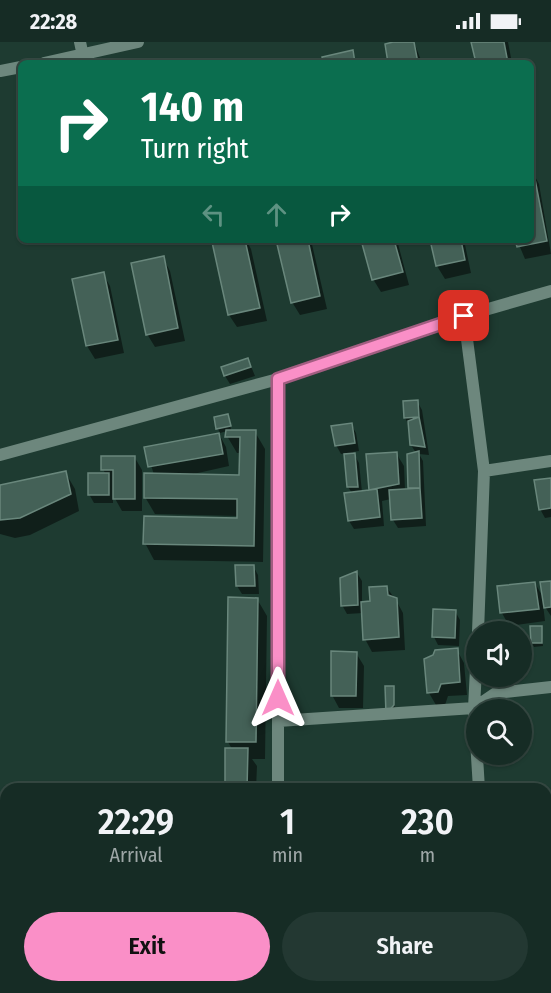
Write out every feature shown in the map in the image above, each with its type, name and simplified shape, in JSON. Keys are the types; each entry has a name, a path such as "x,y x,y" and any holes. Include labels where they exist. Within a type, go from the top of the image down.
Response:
{"street":[{"path":"80,42 83,56"},
{"path":"61,60 138,42"},
{"path":"0,71 18,68"},
{"path":"0,455 278,379 464,316 551,291"},
{"path":"464,316 484,471 478,621"},
{"path":"278,379 278,783"},
{"path":"484,471 551,461"},
{"path":"487,699 496,693 551,687"},
{"path":"278,721 466,709"},
{"path":"478,765 479,783"}],"building":[{"path":"414,42 417,60 388,60 385,44"},
{"path":"471,42 504,42 507,60 475,60"},
{"path":"353,50 355,60 323,60 322,57"},
{"path":"534,174 547,241 517,247 516,243 534,243"},
{"path":"212,243 246,243 260,308 228,315"},
{"path":"277,243 309,243 320,296 291,303"},
{"path":"362,243 395,243 403,272 372,280"},
{"path":"431,243 462,243 465,260 436,266"},
{"path":"164,256 178,328 146,335 131,263"},
{"path":"104,272 118,340 86,346 72,279"},
{"path":"248,358 251,367 224,376 221,367"},
{"path":"418,400 419,417 404,418 403,401"},
{"path":"228,414 231,426 216,429 214,417"},
{"path":"419,417 425,447 410,445 408,421"},
{"path":"352,423 355,443 335,446 331,426"},
{"path":"226,430 256,430 254,546 143,544 144,516 237,518 237,499 144,498 144,473 239,475 240,437 225,437"},
{"path":"219,433 223,454 148,467 144,447"},
{"path":"419,451 420,488 408,488 407,454"},
{"path":"397,452 399,484 369,490 366,454"},
{"path":"355,453 358,487 347,487 344,454"},
{"path":"101,456 135,456 135,499 113,499 113,470 101,470"},
{"path":"66,471 71,494 20,518 0,520 0,485"},
{"path":"88,473 109,473 109,495 88,495"},
{"path":"551,478 551,508 539,510 534,480"},
{"path":"420,488 422,518 391,520 389,490"},
{"path":"377,489 380,517 348,521 344,493"},
{"path":"235,565 254,565 255,586 236,586"},
{"path":"357,571 358,605 341,606 340,578"},
{"path":"551,581 551,607 544,608 540,582"},
{"path":"535,582 539,609 500,613 497,586"},
{"path":"387,586 388,595 397,598 399,637 363,640 361,602 370,601 369,587"},
{"path":"228,597 258,598 256,742 226,742"},
{"path":"433,609 456,610 455,638 432,637"},
{"path":"532,626 542,626 542,643 532,643"},
{"path":"458,648 460,682 441,684 438,692 427,693 424,659 433,655 435,650"},
{"path":"331,651 357,652 356,696 331,696"},
{"path":"385,686 394,686 394,705 386,714"},
{"path":"225,748 248,748 247,783 225,783"}],"route":[{"path":"278,698 278,379 464,316"}]}
